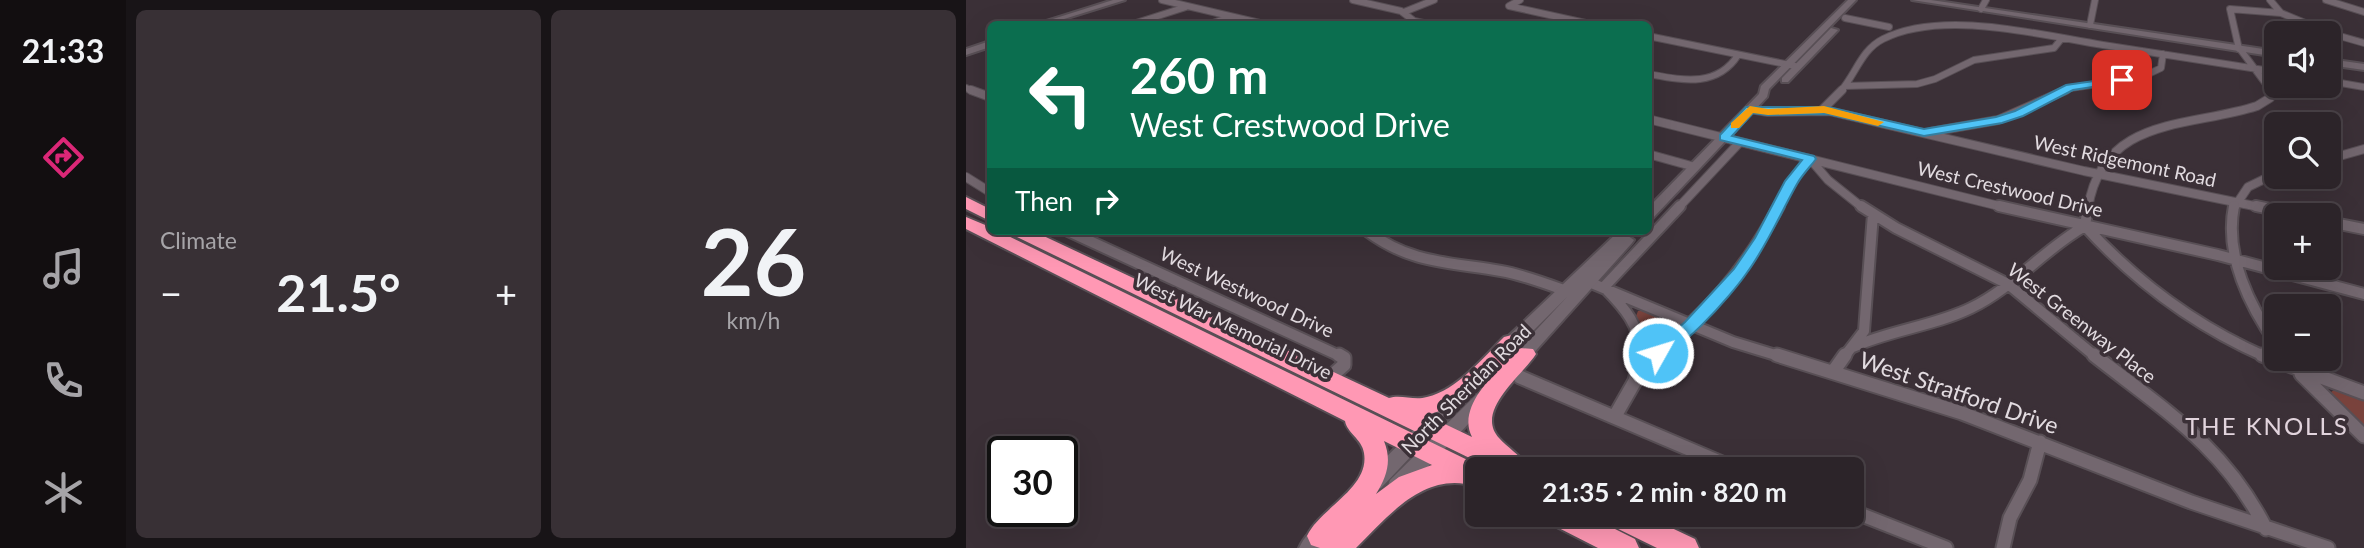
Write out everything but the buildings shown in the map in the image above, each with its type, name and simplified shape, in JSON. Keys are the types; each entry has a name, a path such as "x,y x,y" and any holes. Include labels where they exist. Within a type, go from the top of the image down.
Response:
{"highway":[{"path":"966,202 987,214"},
{"name":"West War Memorial Drive","path":"966,222 987,229"},
{"name":"West War Memorial Drive","path":"1006,235 1282,380 1429,440 1480,457"},
{"name":"West War Memorial Drive","path":"1027,235 1327,380 1429,440 1465,468"},
{"path":"1327,380 1397,406 1426,408 1519,358"},
{"path":"1507,457 1491,446 1482,434 1479,419 1486,400 1519,358"},
{"path":"1282,380 1356,422 1377,446 1378,461 1372,479 1326,545"},
{"path":"1326,545 1417,478 1445,472 1465,475"},
{"path":"1583,527 1625,548"},
{"path":"1641,527 1685,548"}],"main road":[{"path":"1051,21 1121,0"},
{"path":"1063,21 1132,0"},
{"path":"1652,209 1764,94 1773,92 1835,29 1852,0"},
{"path":"1764,94 1764,88 1809,41 1863,0"},
{"path":"1916,0 1983,6"},
{"path":"1933,0 2264,52"},
{"path":"1809,41 1819,39 1835,29"},
{"path":"1808,57 1813,44 1809,41"},
{"path":"966,50 987,43"},
{"path":"2341,64 2364,67"},
{"name":"North Sheridan Road","path":"1591,282 1623,235"},
{"name":"North Sheridan Road","path":"1326,545 1429,440 1519,358 1571,293 1591,282 1632,235"}],"street":[{"path":"1162,0 1250,21"},
{"path":"1353,0 1404,12 1414,21"},
{"path":"1404,12 1434,0"},
{"path":"1520,0 1510,6 1577,21"},
{"path":"2090,25 2095,0"},
{"path":"2270,0 2281,13"},
{"path":"2326,0 2364,12"},
{"path":"1142,21 1186,7"},
{"path":"1853,346 1962,312 2009,284 2042,254 2085,226 2093,184 2098,174 2128,144 2151,129 2252,108 2266,102 2272,95 2272,89 2240,49 2230,9 2281,13 2300,21"},
{"path":"1844,13 1889,27"},
{"path":"1219,21 1231,17"},
{"path":"1952,18 1958,26"},
{"path":"1822,110 1845,86 1871,47 1902,30 1958,26 2062,38 2264,70"},
{"path":"2341,36 2364,43"},
{"path":"1652,37 1798,66"},
{"path":"1845,86 1924,83 1972,61 2054,48 2062,38"},
{"path":"1924,133 2009,117 2070,88 2147,76 2161,67 2163,54"},
{"path":"1652,75 1682,80 1711,78 1729,70 1738,55"},
{"path":"2341,83 2364,87"},
{"path":"966,88 987,96"},
{"name":"West Ridgemont Road","path":"1750,109 1768,112 1822,110 2098,174 2264,208"},
{"name":"West Crestwood Drive","path":"1652,120 2085,226 2236,260 2364,294"},
{"path":"1652,225 1740,142"},
{"path":"2341,156 2364,149"},
{"path":"1652,156 1695,167"},
{"path":"1642,365 1691,326 1747,262 1792,181 1810,159"},
{"name":"West Greenway Place","path":"1810,159 1833,184 1873,214 2009,284 2074,340 2205,443 2247,489 2266,529"},
{"path":"966,177 987,190"},
{"path":"2264,178 2251,184 2236,202 2233,228 2236,260 2247,296 2264,324"},
{"path":"1833,372 1863,333 1873,214"},
{"path":"2341,224 2364,229"},
{"path":"2085,226 2121,265 2182,312 2233,342 2264,356"},
{"name":"West Westwood Drive","path":"1077,235 1344,358 1344,365 1327,380"},
{"path":"1373,235 1394,250 1423,261 1503,271 1571,293"},
{"path":"1615,416 1633,389 1642,365 1640,341 1633,318 1625,306 1591,282 1641,235"},
{"name":"West Stratford Drive","path":"1591,282 1691,326 1742,345 1934,404 2266,529 2328,548"},
{"path":"1519,358 1615,416 1709,457"},
{"path":"2299,371 2364,393"},
{"path":"2299,371 2364,436"},
{"path":"2003,548 2008,526 2029,483 2040,442"},
{"path":"1864,516 1946,548"}],"shaded area":[{"path":"1638,311 1645,311 1673,324 1674,332 1656,346 1649,346 1636,316"},
{"path":"2337,388 2364,397 2364,427 2331,396 2331,392"}],"slow traffic":[{"path":"1735,126 1750,109 1768,112 1824,110 1878,122"}],"district":[{"name":"THE KNOLLS","path":"2267,427"}],"route":[{"path":"1658,353 1691,326 1740,272 1769,226 1792,181 1810,159 1724,138 1750,109 1768,112 1828,110 1924,133 1998,120 2019,113 2048,96 2070,88 2122,80"}]}
